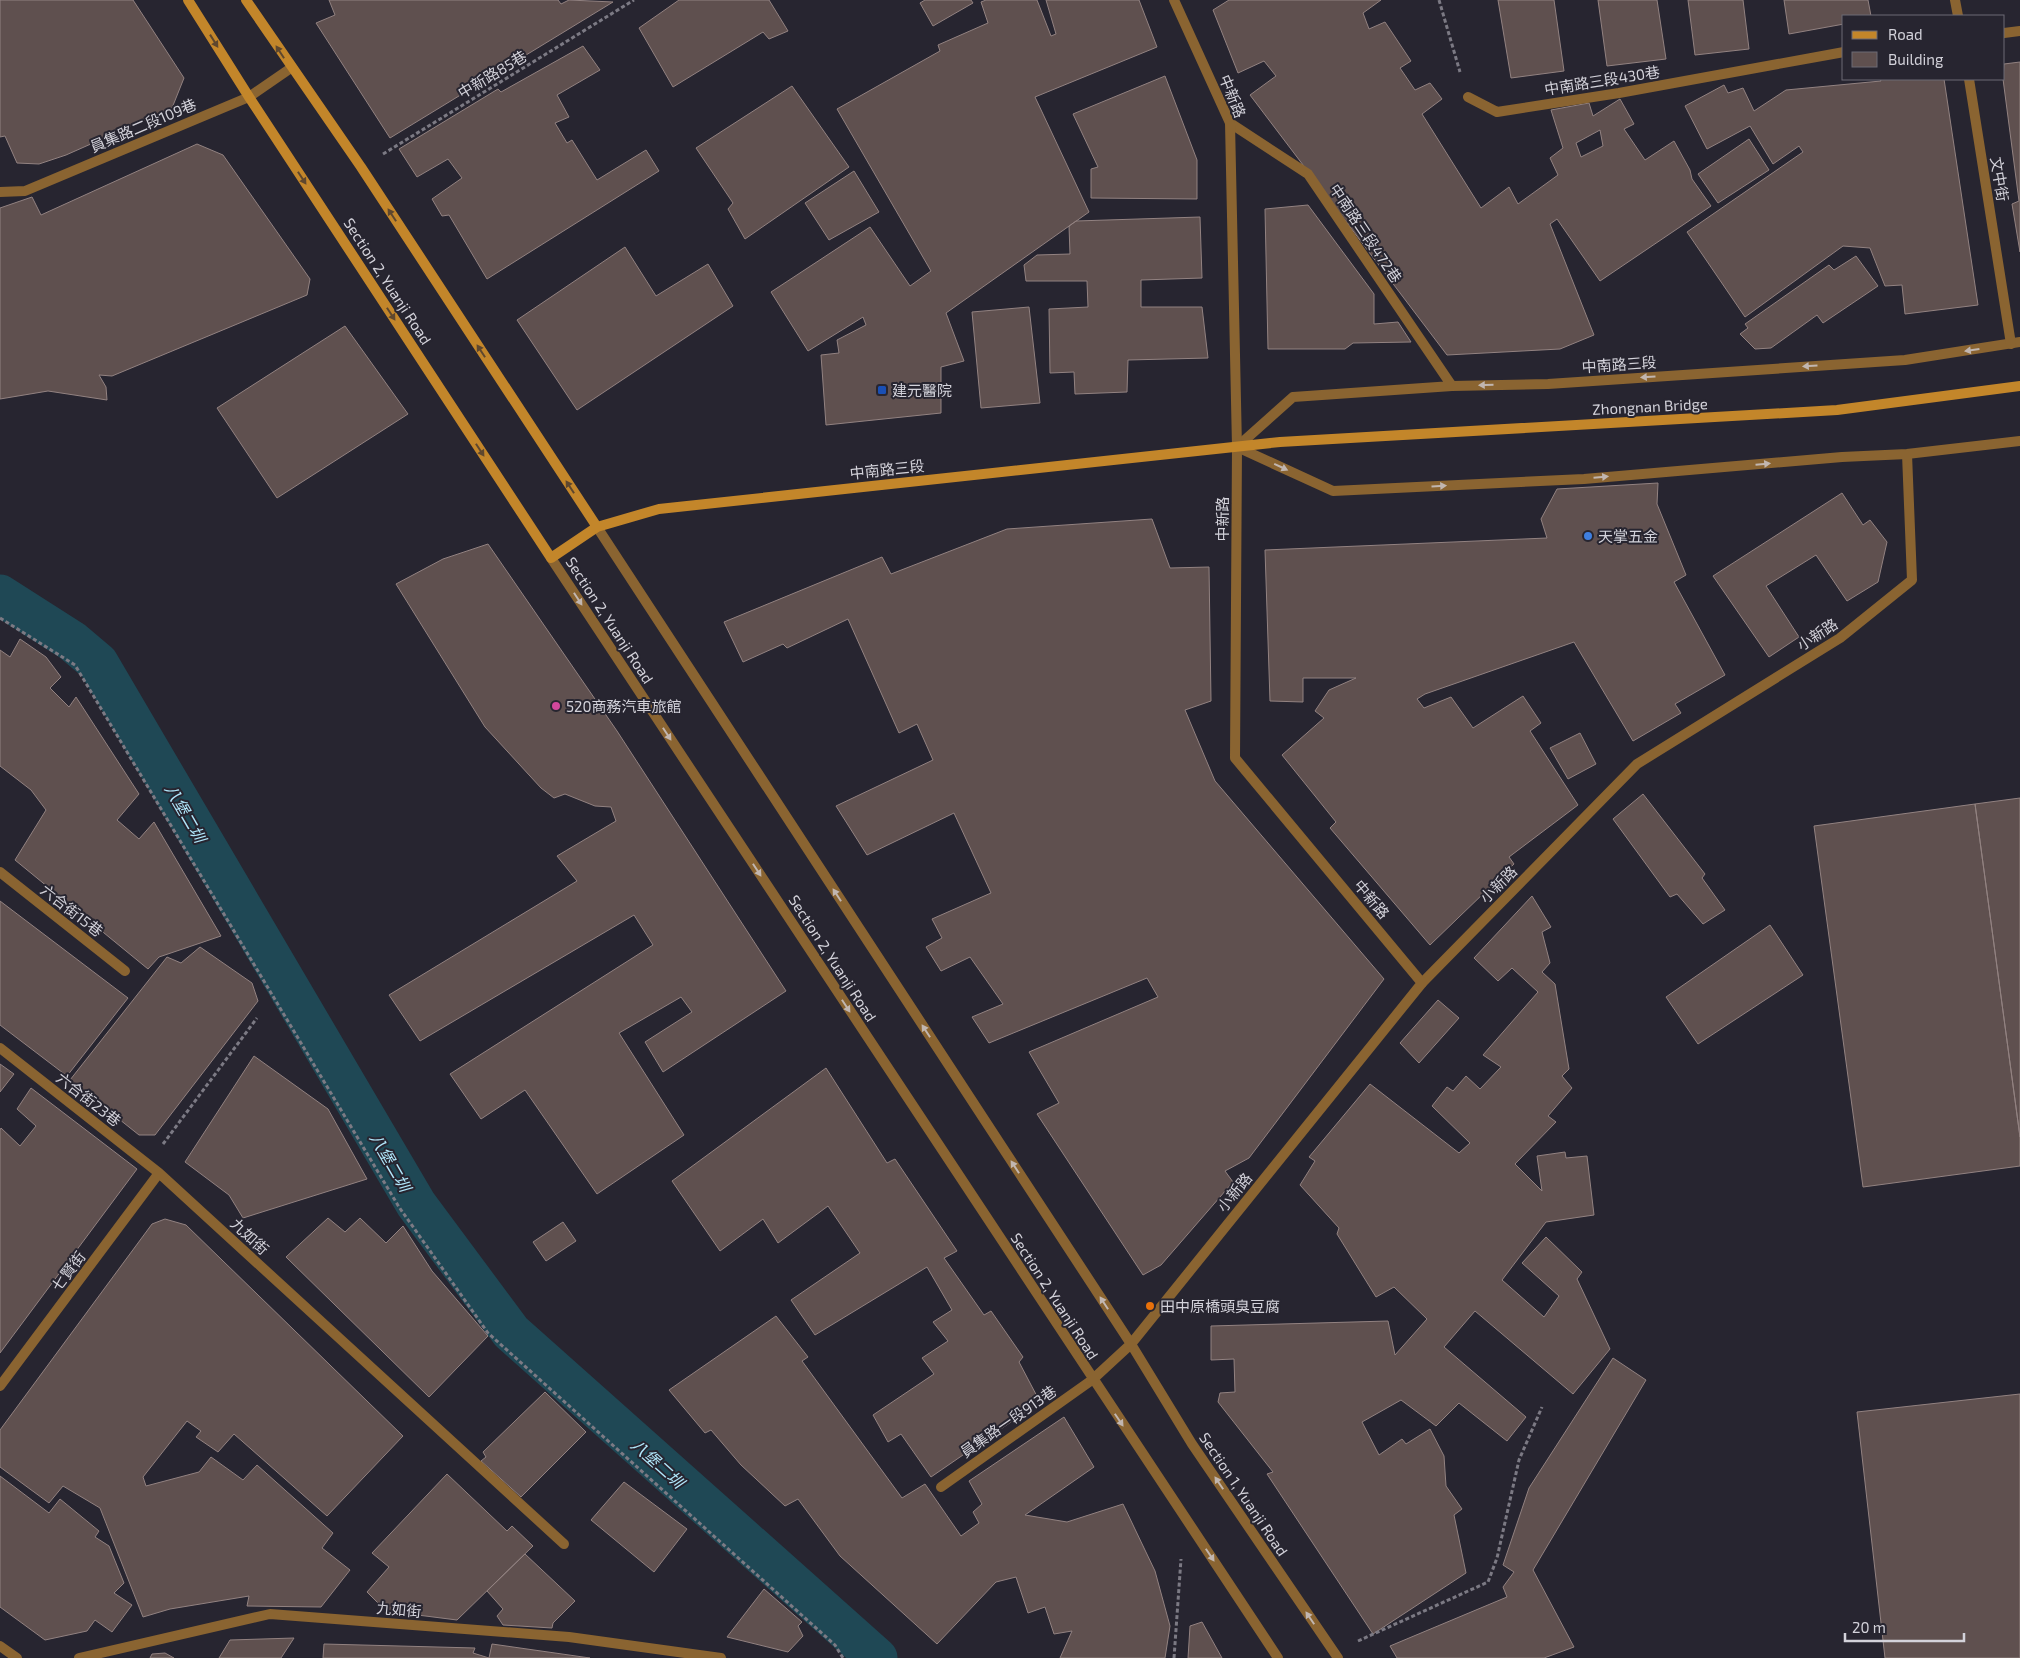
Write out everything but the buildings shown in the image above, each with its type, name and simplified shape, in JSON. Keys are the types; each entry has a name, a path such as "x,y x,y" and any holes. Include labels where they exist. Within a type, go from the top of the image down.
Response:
{"main road":[{"name":"Section 2, Yuanji Road","path":"188,0 248,97 551,558"},
{"path":"246,0 291,68 361,167 597,527"},
{"name":"Zhongnan Bridge","path":"1280,442 1837,410 2020,386"},
{"name":"中南路三段","path":"551,558 597,527 658,509 1280,442"}],"street":[{"name":"中新路","path":"1174,0 1230,123 1237,447 1235,758 1422,983"},
{"path":"1955,0 1958,15"},
{"path":"2005,33 2020,31"},
{"name":"中南路三段430巷","path":"1468,97 1496,112 1619,93 1842,52"},
{"name":"員集路二段109巷","path":"0,192 25,192 248,97 291,68"},
{"name":"文中街","path":"1969,80 2015,343"},
{"name":"中南路三段472巷","path":"1230,123 1308,174 1452,386"},
{"name":"中南路三段","path":"1237,447 1293,397 1452,386 1548,384 1905,360 2015,343"},
{"path":"1237,447 1333,491 1584,479 1842,457 1907,454 2020,441"},
{"name":"小新路","path":"1092,1380 1130,1344 1422,983 1637,764 1840,638 1912,580 1907,454"},
{"path":"597,527 1130,1344"},
{"name":"Section 2, Yuanji Road","path":"551,558 1092,1380"},
{"name":"六合街15巷","path":"0,872 125,971"},
{"name":"六合街23巷","path":"0,1048 160,1173"},
{"name":"七賢街","path":"0,1386 160,1173"},
{"name":"九如街","path":"160,1173 564,1544"},
{"name":"Section 1, Yuanji Road","path":"1130,1344 1192,1444 1336,1655"},
{"path":"1092,1380 1278,1658"},
{"name":"員集路一段913巷","path":"942,1487 1092,1380"},
{"name":"九如街","path":"79,1658 270,1614 569,1637 721,1658"},
{"path":"0,1646 17,1658"}],"path":[{"name":"中新路85巷","path":"361,167 634,0"},
{"path":"1439,0 1468,97"},
{"path":"0,618 75,665 399,1207 488,1333 835,1645 843,1658"},
{"path":"148,1164 257,1018"},
{"path":"1336,1655 1488,1582 1497,1558 1519,1460 1542,1407"},
{"path":"1174,1658 1184,1516"}],"waterway":[{"name":"八堡二圳","path":"0,595 72,641 98,663 416,1204 511,1332 877,1658"}],"place":[{"name":"建元醫院","path":"882,390"},
{"name":"天掌五金","path":"1588,536"},
{"name":"520商務汽車旅館","path":"556,706"},
{"name":"田中原橋頭臭豆腐","path":"1150,1306"}]}
